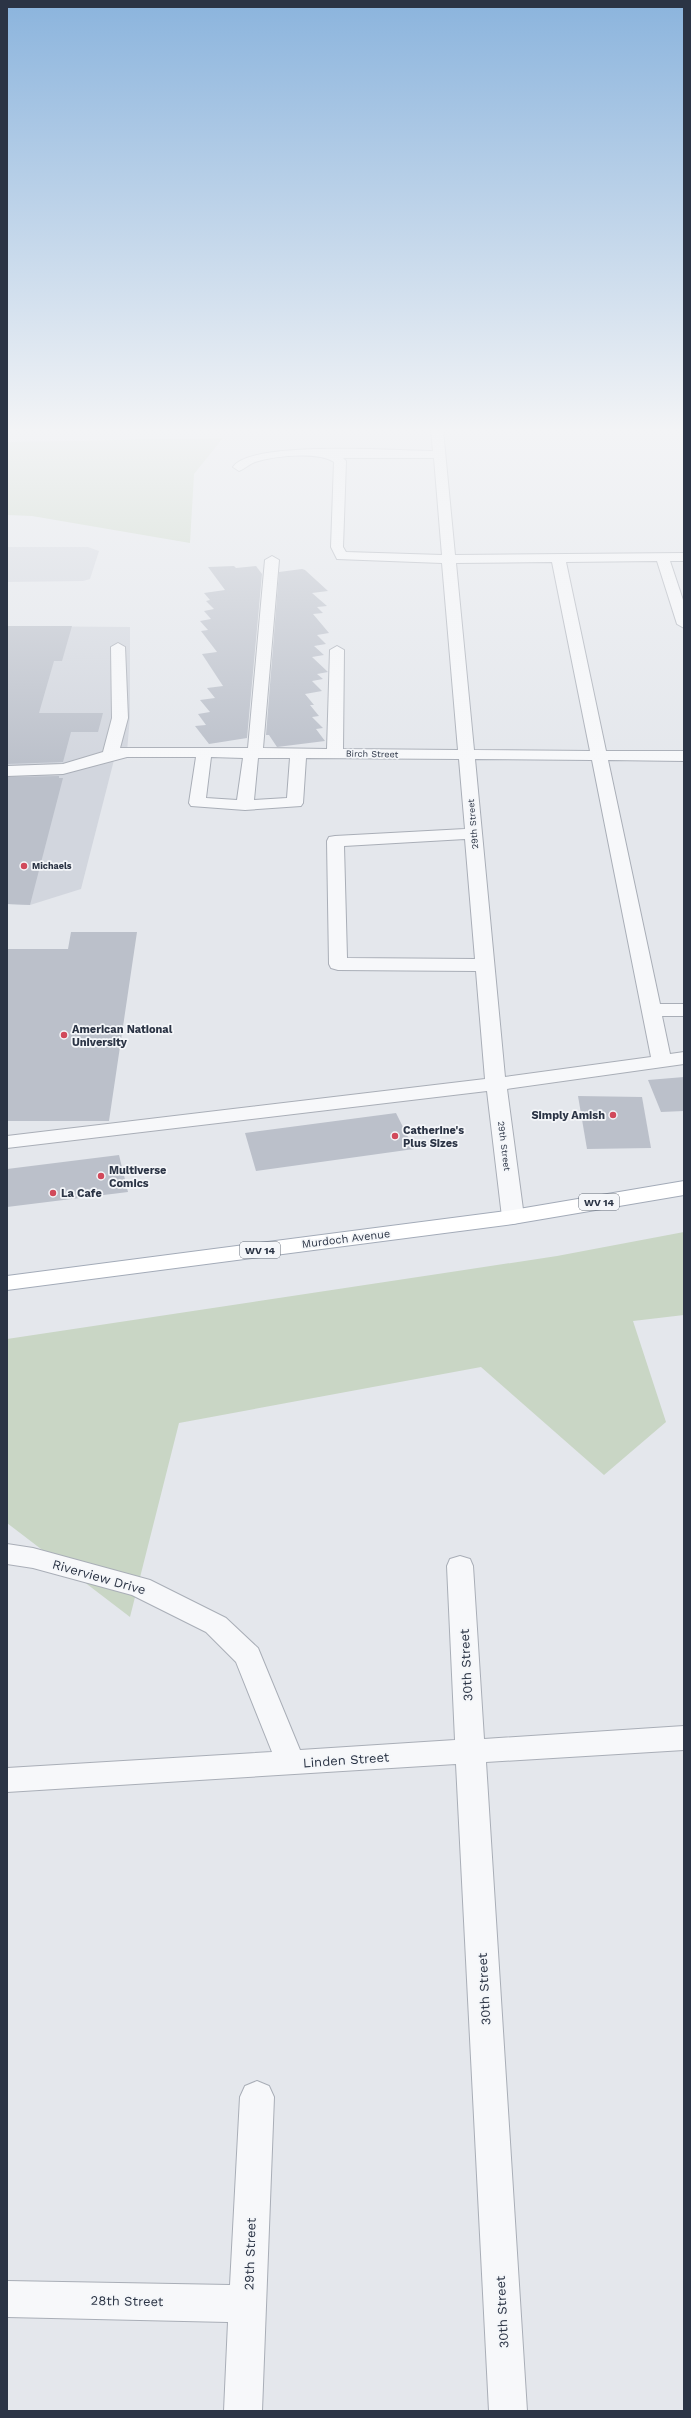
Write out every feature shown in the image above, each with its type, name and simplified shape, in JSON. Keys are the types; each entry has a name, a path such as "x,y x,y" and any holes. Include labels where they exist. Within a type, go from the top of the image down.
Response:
{"main road":[{"name":"Murdoch Avenue","path":"7,1282 513,1217 684,1188"}],"street":[{"path":"337,543 337,547 342,556 448,558 684,557"},
{"name":"29th Street","path":"447,543 496,1084 513,1217"},
{"path":"558,557 662,1061"},
{"path":"662,557 684,624"},
{"path":"245,804 253,753 272,560"},
{"path":"111,753 120,718 118,647"},
{"path":"335,754 337,650"},
{"name":"Birch Street","path":"7,771 63,769 111,753 684,756"},
{"path":"204,753 197,803 245,804 295,802 298,754"},
{"path":"474,834 335,841 338,964 485,965"},
{"path":"652,1010 684,1010"},
{"path":"7,1142 496,1084 684,1058"},
{"name":"Riverview Drive","path":"7,1554 33,1558 140,1587 216,1624 248,1656 291,1764"},
{"name":"30th Street","path":"460,1566 508,2411"},
{"name":"Linden Street","path":"7,1780 291,1764 684,1738"},
{"name":"29th Street","path":"243,2411 257,2097"},
{"name":"28th Street","path":"7,2299 248,2304"}],"shaded area":[{"path":"7,547 88,547 99,551 90,579 83,581 7,582"},
{"path":"7,626 130,627 130,716 127,752 114,760 81,889 30,905 7,904"}],"green space":[{"path":"684,1232 684,1315 633,1321 666,1422 604,1475 481,1367 179,1423 130,1617 7,1523 7,1339 557,1256"}],"building":[{"path":"234,566 236,568 256,566 262,574 247,738 209,744 195,726 206,725 198,714 210,712 200,700 215,698 207,688 223,686 202,654 217,652 201,631 208,630 200,621 211,619 204,611 214,609 206,601 210,600 204,593 225,590 208,567"},
{"path":"302,569 328,591 312,593 327,606 317,607 323,613 313,614 329,633 317,635 326,644 314,646 324,655 312,657 328,672 317,674 323,679 312,681 322,691 305,694 314,705 310,705 319,716 312,717 323,728 316,729 325,741 277,747 269,735 266,735 279,572"},
{"path":"7,626 72,626 62,661 54,661 39,713 103,713 98,732 71,732 63,762 7,764"},
{"name":"Michaels","path":"59,776 59,778 63,778 30,905 7,904 7,777"},
{"name":"American National University","path":"71,932 137,932 109,1121 7,1121 7,949 68,949"},
{"path":"684,1077 684,1111 661,1112 648,1080"},
{"name":"Simply Amish","path":"578,1096 642,1097 651,1148 587,1149"},
{"path":"396,1113 414,1149 256,1171 245,1133"},
{"path":"119,1155 128,1192 7,1207 7,1169"}],"place":[{"name":"Michaels","path":"24,866"},
{"name":"American National University","path":"64,1035"},
{"name":"Simply Amish","path":"613,1115"},
{"name":"Catherine's Plus Sizes","path":"395,1136"},
{"name":"Multiverse Comics","path":"101,1176"},
{"name":"La Cafe","path":"53,1193"}]}
